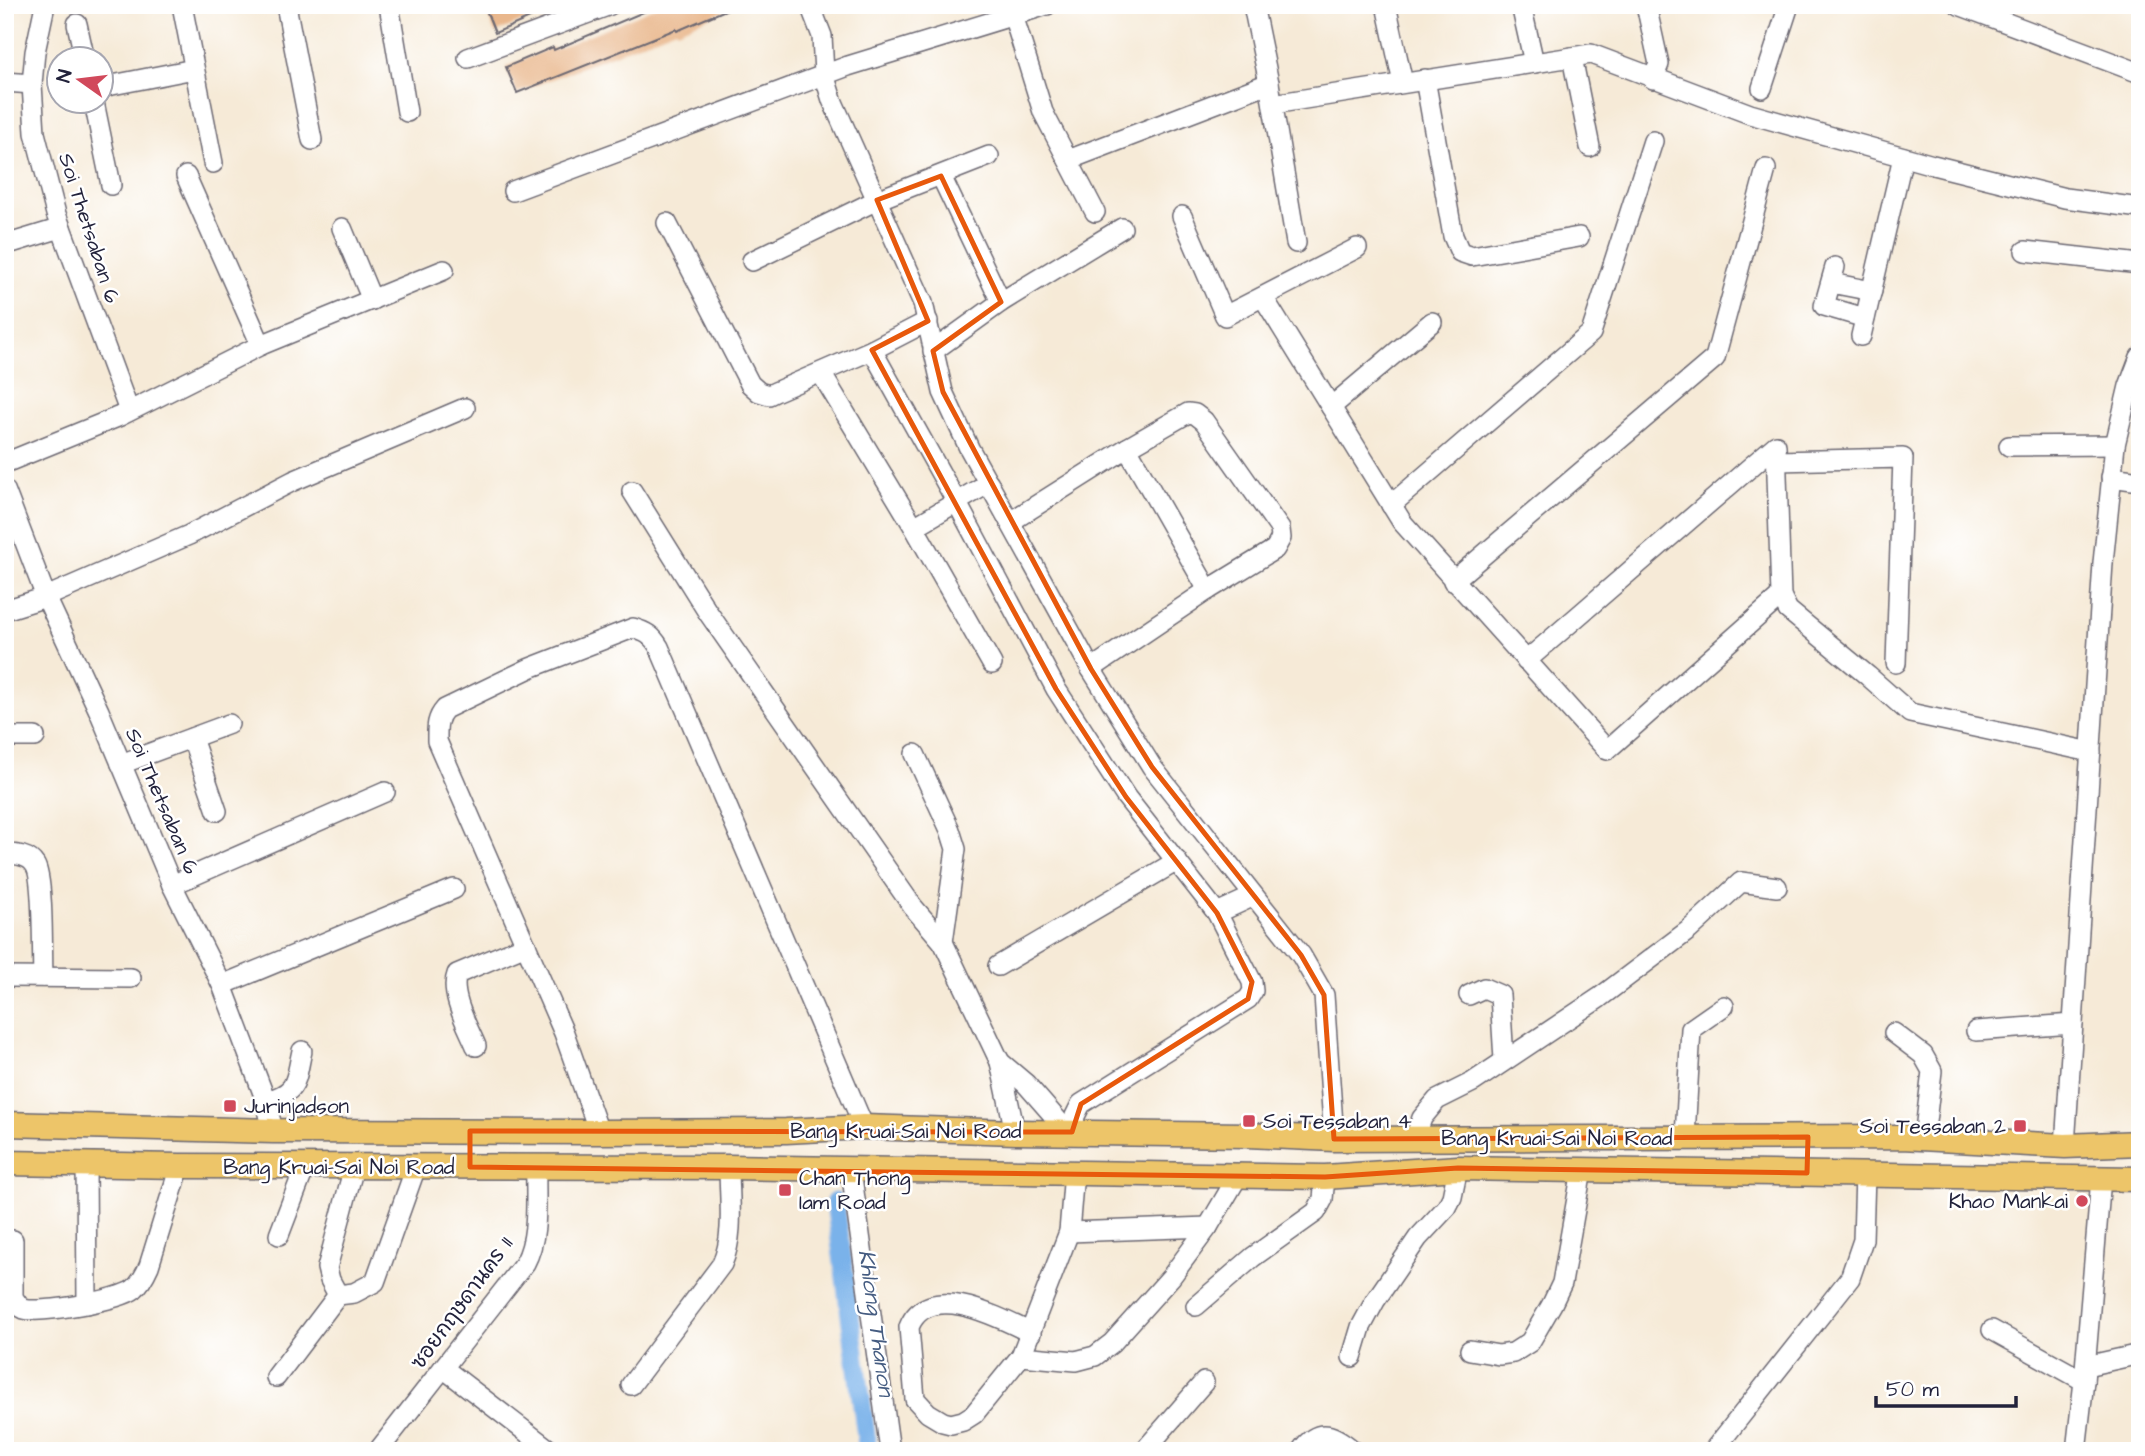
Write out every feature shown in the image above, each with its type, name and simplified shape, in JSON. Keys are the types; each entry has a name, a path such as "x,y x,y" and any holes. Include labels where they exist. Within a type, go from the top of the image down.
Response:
{"main road":[{"name":"Bang Kruai-Sai Noi Road","path":"5,1124 274,1131 599,1132 864,1128 1334,1139 1902,1137 2065,1146 2140,1143"},
{"path":"470,1131 470,1167"},
{"path":"1807,1173 1808,1137"},
{"name":"Bang Kruai-Sai Noi Road","path":"5,1163 305,1167 729,1167 1325,1177 1458,1168 2140,1179"}],"street":[{"name":"Soi Thetsaban 6","path":"45,5 35,52 32,84 35,133 61,228 129,411"},
{"path":"181,5 213,163"},
{"path":"286,5 312,140"},
{"path":"389,5 407,112"},
{"path":"468,58 610,5"},
{"path":"810,5 822,36 824,74 832,100 923,303 943,391 968,447 1091,669 1152,766 1301,955 1324,995 1334,1139"},
{"path":"513,191 824,74 1048,5"},
{"path":"1253,5 1296,243"},
{"path":"1386,5 1403,83"},
{"path":"1521,5 1534,63"},
{"path":"1646,5 1658,64 1653,79"},
{"path":"1762,88 1789,5"},
{"path":"1959,5 2140,73"},
{"path":"1013,15 1043,112 1095,212"},
{"path":"77,24 82,46"},
{"path":"1273,104 1591,54 1750,114 1903,157 2065,198 2140,208"},
{"path":"1572,57 1590,147"},
{"path":"116,84 194,69"},
{"path":"1425,79 1452,236 1460,252 1472,256 1579,237"},
{"path":"5,82 32,84"},
{"path":"1068,160 1269,83"},
{"path":"97,116 111,185"},
{"path":"1391,505 1591,333 1653,141"},
{"path":"752,261 877,200 989,156"},
{"path":"1872,290 1833,275 1824,307 1863,327 1872,290 1903,157"},
{"path":"1453,581 1715,358 1766,169"},
{"path":"186,176 261,345"},
{"path":"941,176 1001,302"},
{"path":"1182,216 1225,316 1357,248"},
{"path":"667,223 750,384 759,392 769,395 872,350 928,321"},
{"path":"5,245 61,228"},
{"path":"342,228 372,300"},
{"path":"933,351 1001,302 1122,228"},
{"path":"2025,251 2140,264"},
{"path":"5,463 129,411 261,345 444,270"},
{"path":"1263,297 1402,523 1607,750 1781,596"},
{"path":"1331,407 1432,322"},
{"path":"872,350 1056,689 1126,797 1217,913 1252,982 1253,991 1248,999 1081,1104 1070,1132"},
{"path":"2065,1146 2103,563 2115,445 2129,386 2140,357"},
{"path":"821,373 914,527 992,664"},
{"path":"5,610 46,597 189,535 293,481 465,408"},
{"path":"1010,522 1126,448 1188,413 1199,416 1280,529 1281,538 1275,549 1208,590 1091,669"},
{"path":"1526,661 1776,445 1781,596 1788,610 1910,713 2091,752"},
{"path":"2009,446 2115,445"},
{"path":"1126,448 1208,590"},
{"path":"1777,461 1903,458 1896,663"},
{"path":"2112,477 2140,481"},
{"path":"914,527 989,483"},
{"name":"Soi Thetsaban 6","path":"5,490 46,597 172,885 222,985 274,1131"},
{"path":"632,491 707,611 913,907 943,942 1000,1062 1015,1132"},
{"path":"599,1132 564,1033 437,741 436,726 445,709 530,668 633,628 653,636 659,647 864,1128"},
{"path":"121,764 229,724"},
{"path":"5,737 35,737"},
{"path":"192,737 217,811"},
{"path":"915,754 956,849 943,942"},
{"path":"172,885 385,792"},
{"path":"5,853 28,857 37,866 43,977"},
{"path":"998,965 1177,861"},
{"path":"1415,1138 1422,1118 1437,1100 1472,1082 1599,998 1689,930 1741,883 1777,887"},
{"path":"222,985 454,889"},
{"path":"1217,913 1254,896"},
{"path":"476,1046 455,994 453,982 457,974 526,946"},
{"path":"5,977 131,978"},
{"path":"1469,995 1484,988 1500,995 1504,1060"},
{"path":"1685,1138 1691,1030 1724,1006"},
{"path":"1976,1031 2073,1024"},
{"path":"1894,1033 1923,1055 1932,1071 1924,1139"},
{"path":"265,1101 282,1096 290,1090 302,1051"},
{"path":"1000,1062 1026,1084 1070,1132"},
{"path":"86,1164 87,1304"},
{"path":"13,1240 13,1297 23,1308 34,1310 87,1304 132,1292 142,1281 180,1166"},
{"path":"279,1235 305,1167"},
{"path":"338,1294 327,1268 354,1167"},
{"path":"276,1377 338,1294 354,1293 375,1282 416,1167"},
{"name":"ซอยกฤษดานคร 11","path":"381,1450 525,1263 534,1240 536,1167"},
{"path":"631,1385 722,1264 730,1242 729,1167"},
{"path":"1352,1357 1361,1327 1375,1301 1419,1238 1447,1206 1452,1197 1458,1168"},
{"path":"851,1170 890,1451"},
{"path":"1470,1350 1499,1355 1513,1353 1530,1342 1562,1283 1582,1170"},
{"path":"1031,1333 965,1305 924,1307 913,1318 909,1327 915,1399 928,1413 943,1422 951,1424 963,1421 974,1414 1021,1356 1031,1333 1069,1232 1074,1172"},
{"path":"1713,1451 1850,1278 1863,1240 1866,1174"},
{"path":"1021,1356 1076,1360 1095,1356 1112,1343 1171,1277 1208,1227 1238,1176"},
{"path":"1196,1306 1252,1257 1316,1212 1323,1199 1325,1177"},
{"path":"2076,1451 2101,1178"},
{"path":"1069,1232 1208,1227"},
{"path":"1992,1330 2085,1374 2140,1354"},
{"path":"443,1368 551,1451"},
{"path":"1144,1451 1204,1382"},
{"path":"1301,1451 1315,1436 1325,1435 1334,1436 1354,1451"}],"highlighted area":[{"path":"941,176 1001,302 933,351 943,392 1091,669 1152,767 1301,955 1324,995 1334,1139 1808,1137 1807,1173 1458,1168 1325,1177 470,1167 470,1131 1072,1132 1081,1104 1248,999 1252,982 1217,913 1126,797 1056,689 872,350 928,321 877,200"}],"building":[{"path":"484,5 560,5 495,33"},
{"path":"660,5 737,5 517,93 506,67 553,47 554,50"}],"waterway":[{"name":"Khlong Thanon","path":"835,1202 868,1451"}],"place":[{"name":"Jurinjadson","path":"230,1106"},
{"name":"Soi Tessaban 4","path":"1249,1121"},
{"name":"Soi Tessaban 2","path":"2020,1126"},
{"name":"Chan Thong Iam Road","path":"785,1190"},
{"name":"Khao Mankai","path":"2082,1201"}]}
